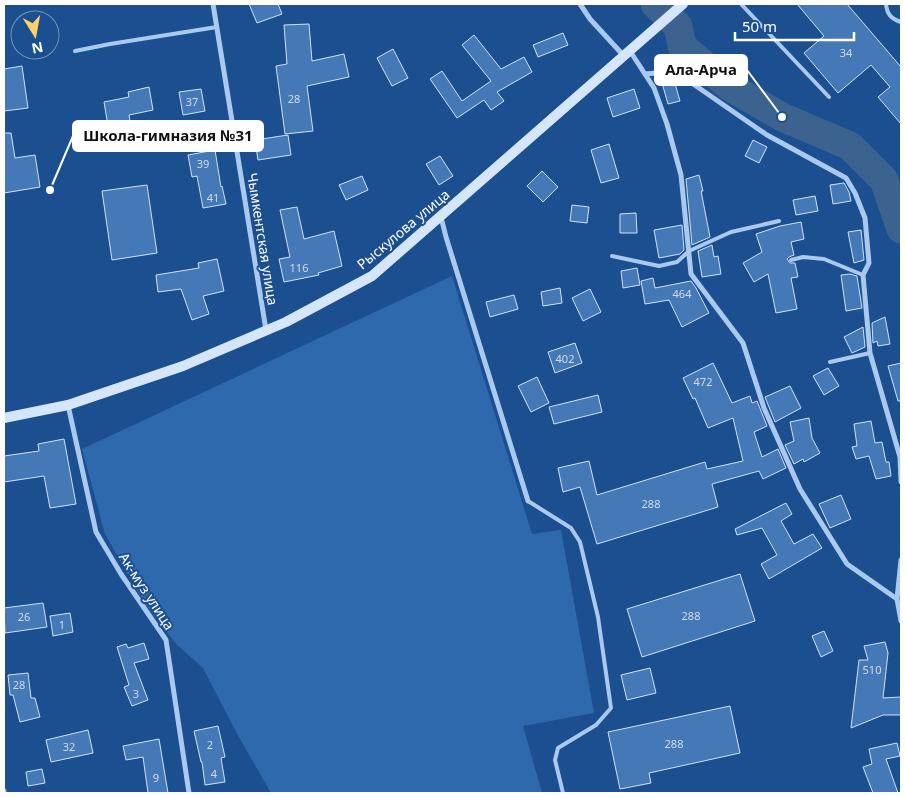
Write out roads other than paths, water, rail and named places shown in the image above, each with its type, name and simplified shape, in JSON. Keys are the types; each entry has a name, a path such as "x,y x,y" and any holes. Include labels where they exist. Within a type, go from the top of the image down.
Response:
{"main road":[{"name":"Рыскулова улица","path":"4,418 68,405 183,366 286,322 372,276 683,4"}],"street":[{"name":"Чымкентская улица","path":"213,4 266,330"},
{"path":"580,4 590,19 627,54 654,88 667,124 681,175 691,274 743,342 764,408 800,489 847,564 897,599"},
{"path":"644,74 661,72 676,75 686,80 768,135 846,178 855,193 865,218 869,263 863,275 870,353 900,457 901,482"},
{"path":"441,216 528,501"},
{"name":"Ак-муз улица","path":"68,405 96,532 121,574 166,640 189,793"},
{"path":"901,560 897,599 901,621"}],"lane":[{"path":"741,4 829,97"},
{"path":"886,4 886,11 892,18 901,22"},
{"path":"75,51 217,27"},
{"path":"612,256 659,266 677,262 689,251 731,232 779,220"},
{"path":"791,260 803,257 824,259 863,275"},
{"path":"830,362 870,353"},
{"path":"528,501 571,528 580,542 598,617 611,708 596,725 558,748 554,760 563,793"}],"waterway":[{"path":"655,4 678,26 682,46 730,87 782,117 850,146 884,180 901,229"}],"place":[{"name":"Ала-Арча","path":"782,117"},
{"name":"Школа-гимназия №31","path":"50,190"}]}
